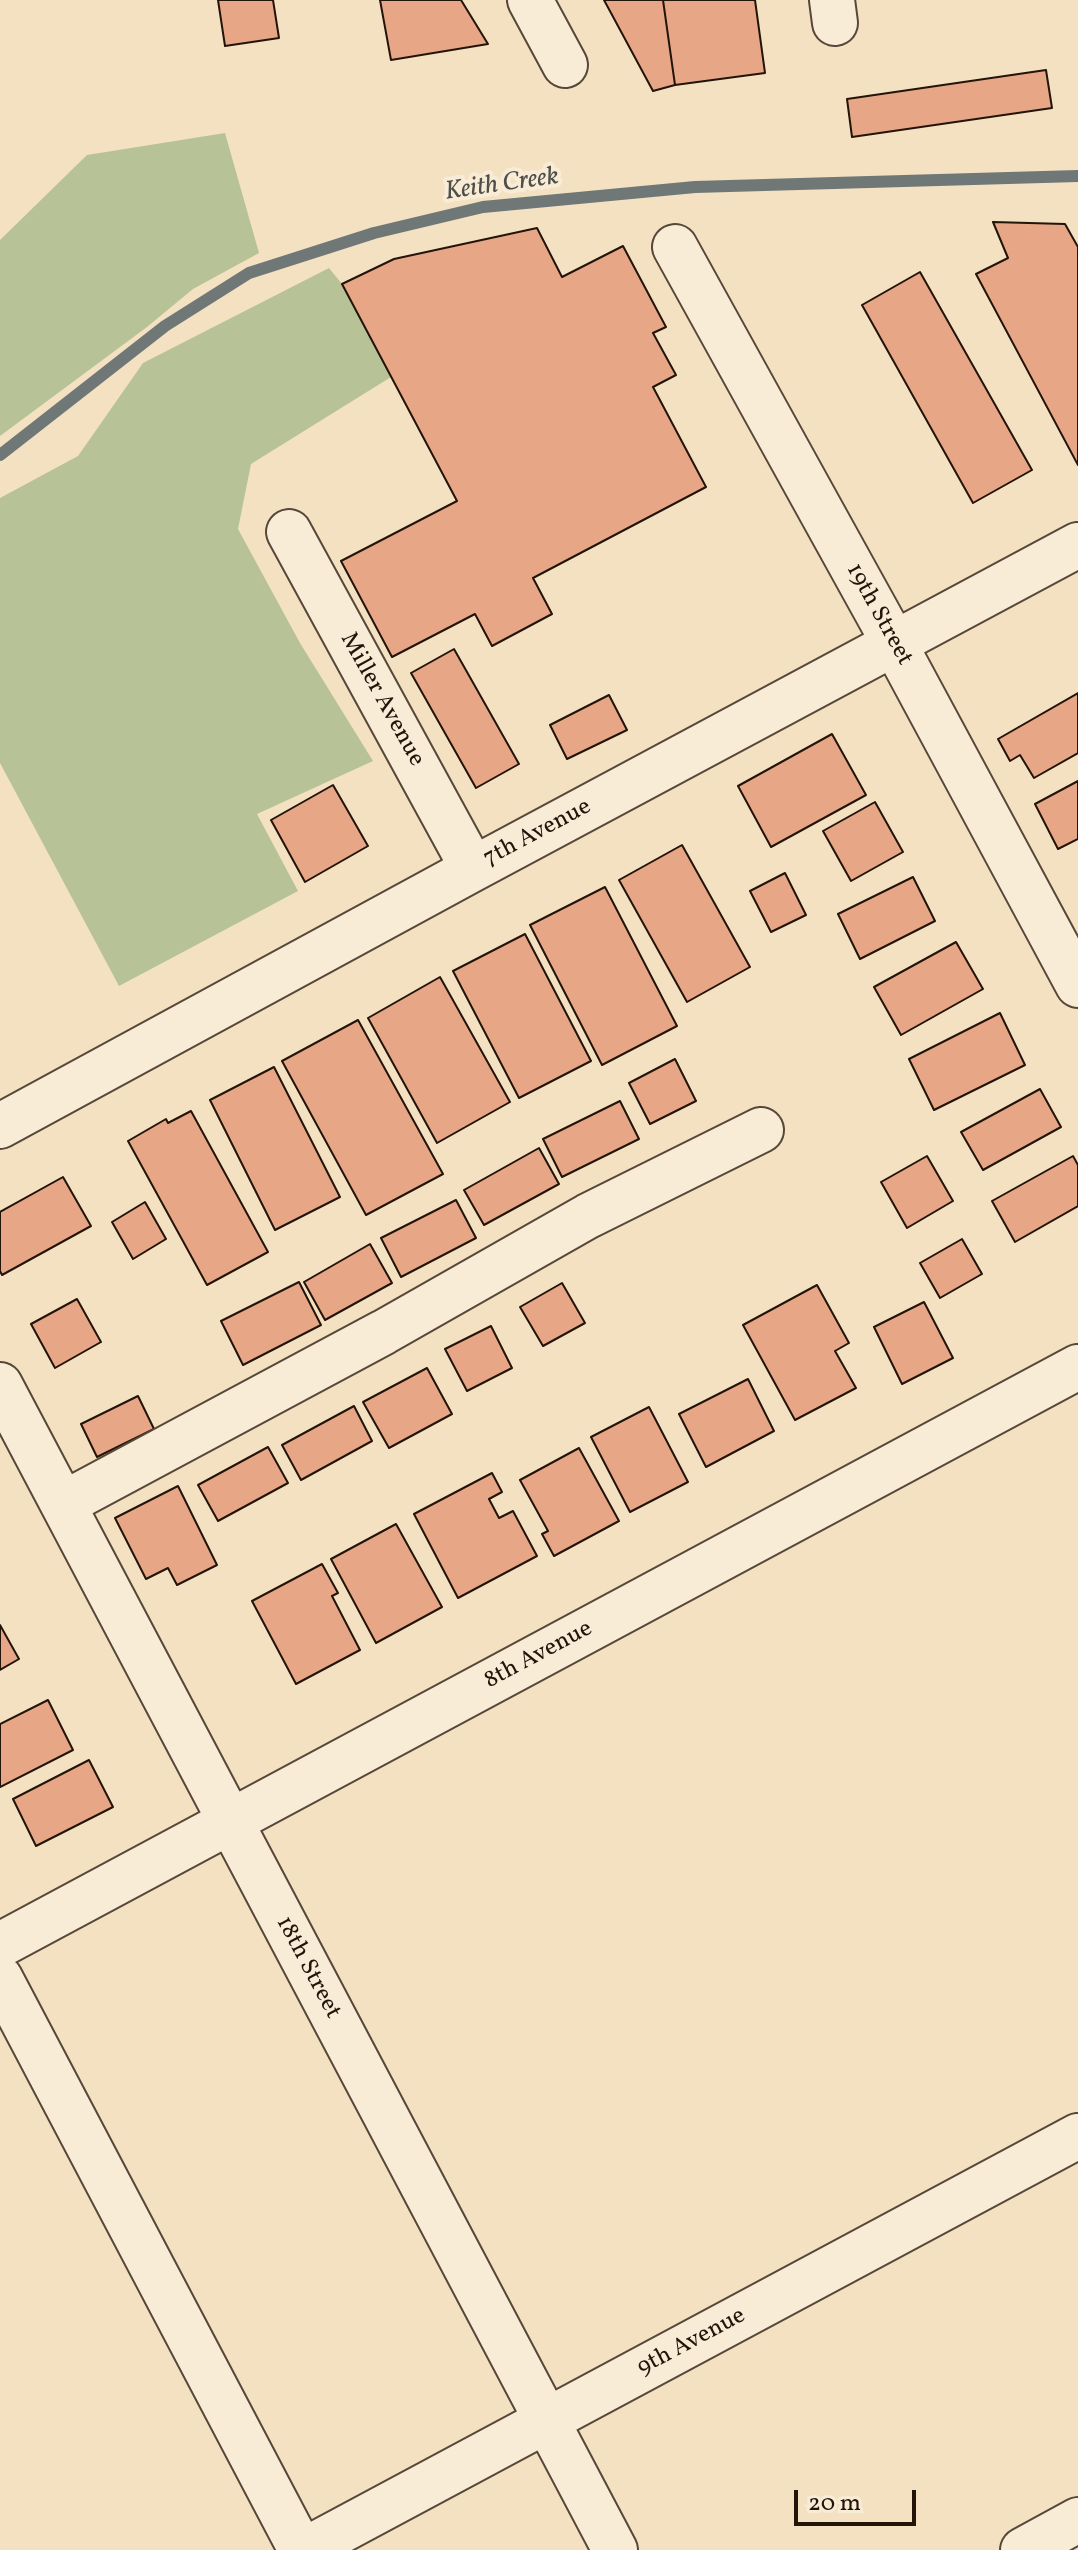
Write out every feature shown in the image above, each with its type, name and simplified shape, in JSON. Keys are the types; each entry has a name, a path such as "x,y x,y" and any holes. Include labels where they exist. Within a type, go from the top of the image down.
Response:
{"street":[{"path":"530,0 565,65"},
{"name":"19th Street","path":"675,247 894,643 1078,985"},
{"name":"Miller Avenue","path":"289,532 473,869"},
{"name":"7th Avenue","path":"0,1126 1078,545"},
{"path":"63,1504 384,1332 588,1216 761,1130"},
{"name":"8th Avenue","path":"0,1945 1078,1367"},
{"name":"18th Street","path":"0,1385 615,2550"},
{"path":"0,1978 303,2550"},
{"name":"9th Avenue","path":"303,2550 1078,2136"},
{"path":"1023,2550 1078,2520"}],"green space":[{"path":"225,133 259,253 193,289 0,436 0,240 87,155"},
{"path":"329,268 342,284 391,377 251,464 238,529 300,643 373,761 257,814 298,891 119,986 0,763 0,498 78,456 143,363"}],"building":[{"path":"218,0 273,0 279,38 225,46"},
{"path":"380,0 461,0 488,44 391,60"},
{"path":"604,0 663,0 675,85 653,91"},
{"path":"663,0 755,0 765,73 675,85"},
{"path":"1046,70 1052,108 852,137 847,99"},
{"path":"993,222 1065,224 1078,247 1078,465 976,274 1008,258"},
{"path":"537,228 562,277 623,246 666,327 653,333 676,375 653,387 706,487 533,578 552,614 492,646 475,614 392,657 341,561 457,501 342,284 394,259"},
{"path":"920,272 1032,470 973,503 862,305"},
{"path":"454,649 519,764 476,788 411,673"},
{"path":"1078,693 1078,753 1034,778 1020,755 1010,761 998,739"},
{"path":"609,695 627,730 567,759 550,725"},
{"path":"832,734 866,795 771,847 738,786"},
{"path":"1078,781 1078,839 1058,849 1035,804"},
{"path":"333,785 368,846 305,882 271,820"},
{"path":"875,802 903,852 851,881 823,831"},
{"path":"682,845 750,967 687,1002 619,880"},
{"path":"785,873 806,915 771,932 750,891"},
{"path":"913,877 935,921 860,959 838,914"},
{"path":"605,887 677,1026 602,1065 530,925"},
{"path":"525,934 591,1061 519,1098 453,971"},
{"path":"956,942 983,989 901,1035 874,987"},
{"path":"440,977 510,1102 437,1143 368,1018"},
{"path":"1000,1013 1025,1065 934,1110 909,1059"},
{"path":"358,1020 443,1174 366,1215 282,1061"},
{"path":"675,1059 696,1101 650,1124 629,1083"},
{"path":"274,1067 340,1197 275,1230 210,1100"},
{"path":"1040,1089 1061,1127 983,1170 961,1132"},
{"path":"620,1101 639,1139 562,1177 543,1139"},
{"path":"191,1111 268,1252 207,1285 128,1141 166,1119 168,1123"},
{"path":"539,1148 559,1184 484,1225 464,1190"},
{"path":"927,1156 953,1201 907,1228 881,1182"},
{"path":"1073,1156 1078,1165 1078,1206 1015,1242 992,1201"},
{"path":"63,1177 91,1226 2,1275 0,1212"},
{"path":"456,1200 476,1238 401,1277 381,1238"},
{"path":"145,1202 166,1239 133,1259 112,1222"},
{"path":"962,1239 982,1274 940,1298 920,1263"},
{"path":"370,1244 392,1283 325,1320 304,1282"},
{"path":"299,1282 321,1325 243,1365 221,1321"},
{"path":"562,1283 585,1323 543,1346 520,1307"},
{"path":"817,1285 849,1343 835,1351 856,1388 795,1420 743,1325"},
{"path":"77,1299 101,1342 55,1368 31,1324"},
{"path":"924,1302 953,1358 902,1384 874,1327"},
{"path":"491,1326 512,1368 467,1391 445,1349"},
{"path":"427,1368 452,1414 389,1448 363,1402"},
{"path":"748,1379 774,1431 706,1467 679,1414"},
{"path":"138,1396 154,1429 97,1457 81,1424"},
{"path":"354,1406 372,1441 301,1480 282,1445"},
{"path":"649,1407 688,1482 630,1512 591,1437"},
{"path":"268,1447 288,1483 218,1521 198,1485"},
{"path":"579,1448 619,1521 554,1556 542,1534 548,1531 520,1480"},
{"path":"492,1473 502,1492 489,1499 499,1518 513,1511 537,1556 458,1598 414,1514"},
{"path":"178,1486 217,1565 177,1585 168,1568 146,1579 115,1518"},
{"path":"396,1524 442,1607 376,1643 331,1559"},
{"path":"322,1564 338,1593 332,1596 360,1650 296,1684 252,1601"},
{"path":"0,1625 19,1659 0,1670"},
{"path":"48,1700 73,1750 0,1787 0,1724"},
{"path":"89,1760 113,1807 36,1846 13,1799"}],"waterway":[{"name":"Keith Creek","path":"0,455 165,326 249,273 374,233 483,207 695,187 1078,176"}]}
